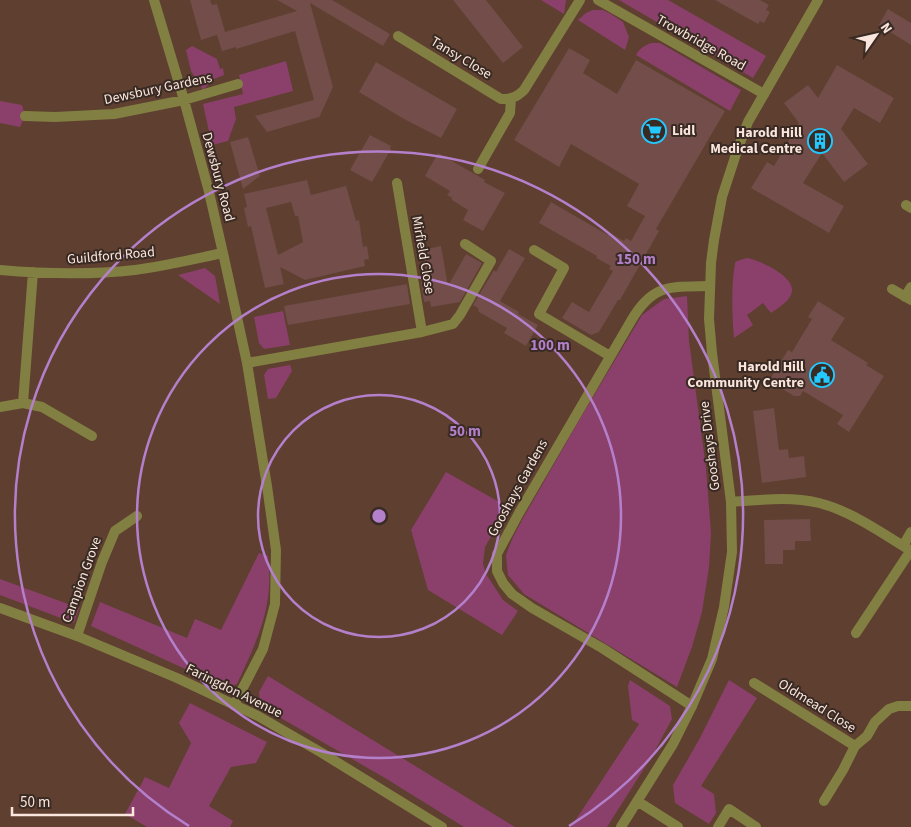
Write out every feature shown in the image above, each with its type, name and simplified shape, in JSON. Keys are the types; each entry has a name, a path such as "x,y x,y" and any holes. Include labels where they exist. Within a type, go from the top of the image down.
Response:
{"street":[{"name":"Dewsbury Road","path":"154,0 184,100 208,188 223,253 246,362 276,550 274,604 263,649 234,705"},
{"path":"478,169 510,113 511,99 518,96 524,90 580,0"},
{"name":"Trowbridge Road","path":"598,0 764,94"},
{"name":"Gooshays Drive","path":"621,827 673,744 712,660 724,607 732,552 731,502 712,353 710,319 710,286 714,240 722,197 748,122 818,0"},
{"name":"Tansy Close","path":"398,36 501,99 511,99"},
{"name":"Dewsbury Gardens","path":"25,116 55,117 114,114 184,100 238,84"},
{"name":"Mirfield Close","path":"397,182 422,332"},
{"path":"246,362 422,332 453,324 491,261 465,244"},
{"path":"534,250 564,268 539,314 610,356"},
{"name":"Guildford Road","path":"0,270 70,274 101,273 135,270 223,253"},
{"path":"23,403 33,272"},
{"name":"Gooshays Gardens","path":"692,706 602,648 512,594 497,571 497,554 636,311 643,302 653,294 664,289 710,286"},
{"path":"892,289 908,299 911,287"},
{"path":"0,408 23,403 42,406 92,436"},
{"path":"731,502 787,499 819,503 850,515 908,549"},
{"name":"Campion Grove","path":"77,636 102,562 115,531 137,516"},
{"path":"856,633 908,549 911,532"},
{"name":"Faringdon Avenue","path":"0,608 77,636 177,678 258,716 442,827"},
{"name":"Oldmead Close","path":"754,682 855,746 867,736 874,722 889,709 898,706 911,706"},
{"path":"824,801 855,746"},
{"path":"637,801 678,827"},
{"path":"718,827 729,809 756,827"}],"shaded area":[{"path":"541,0 566,0 564,14"},
{"path":"619,0 668,0 766,56 753,78"},
{"path":"593,10 603,10 623,22 629,37 625,50 578,20"},
{"path":"651,43 660,43 741,90 730,111 636,55 642,47"},
{"path":"192,46 217,59 220,69 223,68 224,75 214,79 203,90 191,71 186,50"},
{"path":"286,61 293,91 234,107 236,119 228,141 212,145 203,104 243,94 239,75"},
{"path":"0,101 22,105 25,116 20,127 0,123"},
{"path":"747,258 767,265 782,274 791,285 792,291 787,301 771,313 763,303 747,315 753,325 734,338 732,301 735,263"},
{"path":"205,268 215,276 220,304 178,275"},
{"path":"687,296 689,341 706,468 711,533 709,567 702,612 692,647 677,687 524,594 508,575 506,555 522,520 642,315 664,299"},
{"path":"283,311 290,345 264,349 259,343 254,317"},
{"path":"290,365 292,371 276,398 268,399 264,375 268,369"},
{"path":"446,472 508,507 485,547 483,564 486,574 503,600 518,611 502,635 428,590 411,530"},
{"path":"259,553 268,556 268,600 258,637 237,684 227,688 91,626 100,602 187,638 195,619 221,630"},
{"path":"0,579 79,608 74,623 0,595"},
{"path":"268,676 515,827 464,827 385,778 260,706 259,692"},
{"path":"630,680 670,706 672,719 652,756 607,827 571,827 639,724 632,720 628,686"},
{"path":"729,680 757,698 701,786 714,794 716,813 709,824 675,803 673,785 700,738"},
{"path":"190,703 267,742 256,763 231,767 209,806 233,821 230,827 147,827 125,814 145,777 169,788 191,743 179,723"}],"building":[{"path":"190,0 210,0 212,5 217,4 225,32 297,11 277,0 332,0 390,34 383,46 310,3 333,87 319,118 267,132 255,116 314,100 295,31 236,49 236,47 222,51 217,35 201,40"},
{"path":"453,0 486,0 523,47 503,63"},
{"path":"715,0 760,0 769,5 766,10 770,12 764,23 760,21 758,24"},
{"path":"888,9 911,23 911,45 879,25"},
{"path":"569,48 590,60 583,73 617,94 636,60 725,111 656,229 659,231 620,300 618,300 599,332 591,335 562,318 572,302 589,312 613,271 609,269 611,266 539,223 551,202 608,235 610,233 624,241 626,238 631,241 645,216 627,206 639,184 571,144 559,167 514,140"},
{"path":"376,62 457,109 441,138 404,119 359,92"},
{"name":"Harold Hill Medical Centre","path":"837,65 894,98 880,123 854,108 841,129 868,164 844,182 822,153 803,183 844,206 829,233 751,188 767,162 774,166 799,123 784,103 808,85 818,98"},
{"path":"370,135 391,146 372,182 350,170"},
{"path":"248,137 260,176 243,189 230,142"},
{"path":"438,153 505,193 483,231 463,220 468,210 447,195 450,191 425,176"},
{"path":"307,180 311,195 346,186 356,221 359,220 363,247 367,246 369,259 364,260 365,266 305,280 280,267 284,284 265,288 251,226 248,227 244,208 247,207 244,194","holes":["291,202 295,216 298,216 303,242 278,255 266,208"]},
{"path":"441,246 448,286 466,254 482,263 460,302 431,307 430,301 424,302 421,282 424,282 423,279 427,278 422,250"},
{"path":"509,249 525,258 500,301 538,325 526,346 504,333 507,328 479,312 478,308 473,305 494,270 496,272"},
{"path":"407,284 410,304 288,325 284,306"},
{"path":"818,301 845,318 831,340 868,363 866,365 884,376 849,432 837,424 843,415 803,391 800,396 794,396 769,381 788,350 792,352 812,319 808,317"},
{"path":"774,408 779,450 788,449 789,458 804,456 806,477 762,483 753,411"},
{"path":"810,519 811,541 795,541 795,550 783,550 783,564 765,564 764,520"}],"place":[{"name":"Lidl","path":"654,131"},
{"name":"Harold Hill Medical Centre","path":"820,141"},
{"name":"Harold Hill Community Centre","path":"822,375"}]}
